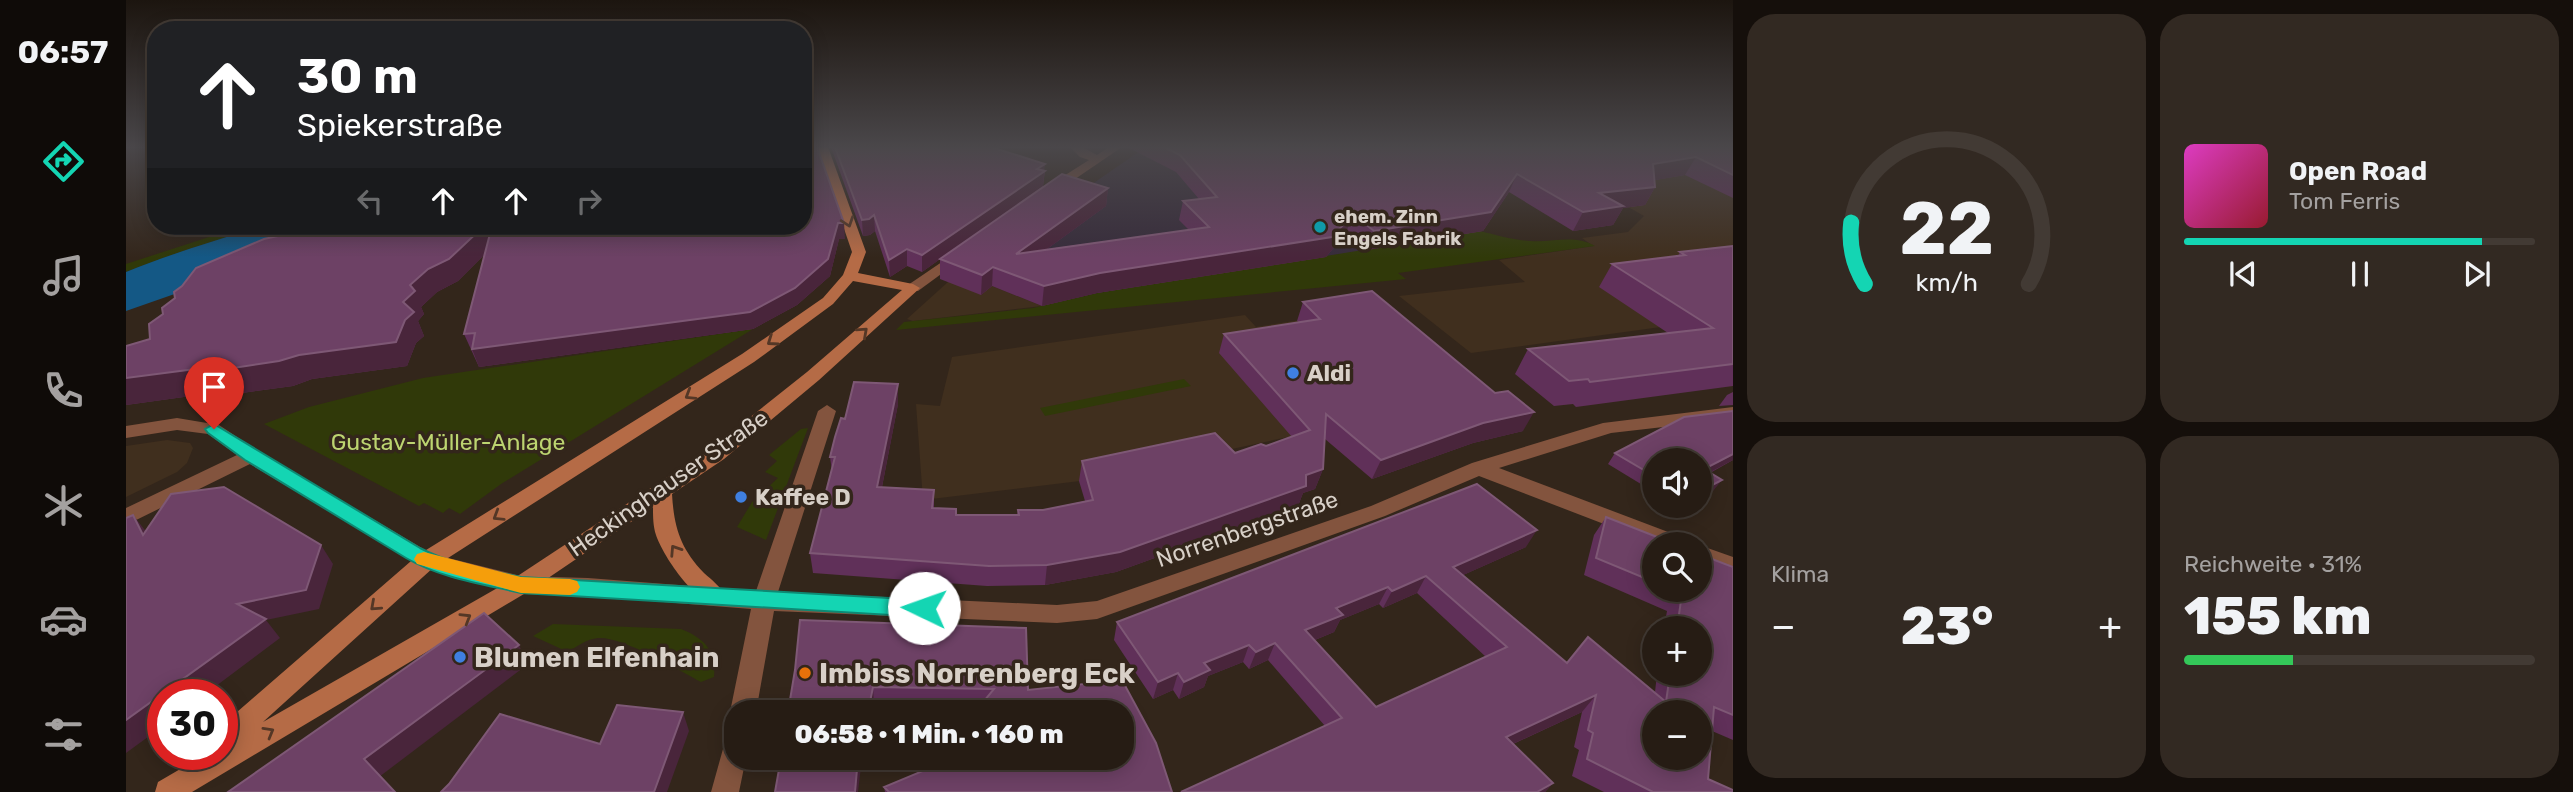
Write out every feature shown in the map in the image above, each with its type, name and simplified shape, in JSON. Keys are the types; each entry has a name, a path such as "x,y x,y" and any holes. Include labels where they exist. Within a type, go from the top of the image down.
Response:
{"main road":[{"path":"238,728 426,561 748,358 828,301 850,276 859,252 835,184"},
{"path":"850,276 913,288"},
{"name":"Heckinghauser Straße","path":"167,791 521,585 662,491 734,442 913,288"},
{"path":"662,491 666,533 670,544 692,574 715,597"},
{"name":"Heckinghauser Straße","path":"167,791 191,770"}],"street":[{"path":"1040,198 1060,184"},
{"path":"913,288 971,245"},
{"path":"746,700 762,624 764,601 827,411"},
{"name":"Norrenbergstraße","path":"126,432 177,424 214,429 251,456 426,561 521,585 588,587 764,601 1057,614 1097,610 1378,511 1479,468 1609,427 1733,413"},
{"path":"126,516 251,456"},
{"path":"1479,468 1646,532"},
{"path":"1712,558 1733,566"},
{"path":"725,792 730,770"}],"shaded area":[{"name":"ehem. Zinn Engels Fabrik","path":"1092,184 1398,184 1464,235 1098,293 991,254"},
{"path":"1587,184 1733,184 1733,312 1661,327 1471,353 1399,296 1525,282 1499,260 1593,246 1582,238 1628,232 1644,216"},
{"path":"962,274 1042,306 913,321 907,319 948,282"},
{"path":"1377,308 1307,433 1080,481 923,500 916,404 940,406 952,357 1245,315 1256,327"},
{"path":"167,440 190,443 193,448 187,463 177,472 126,497 126,446"}],"green space":[{"path":"1480,231 1524,240 1579,240 1595,246 1398,273 1406,279 896,330 904,322 1033,308 1098,293"},
{"path":"215,235 232,235 126,272 126,264"},
{"name":"Gustav-Müller-Anlage","path":"753,329 501,484 460,514 449,508 443,513 424,503 419,506 264,424 309,407 423,378"},
{"path":"1184,379 1191,386 1045,416 1040,408"},
{"path":"808,428 766,540 737,527 752,502 778,478 765,472 777,461 769,455 801,429"},
{"path":"553,624 681,629 707,647 713,660 714,677 701,682 650,655 608,639 590,640 568,652 533,636"}],"water":[{"path":"232,235 343,235 126,311 126,272"}],"building":[{"path":"812,184 830,184 844,223 838,223 828,259 795,288 750,312 472,349 475,333 464,334 490,235 812,235"},
{"path":"849,184 1026,184 922,255 907,249 889,260 874,215 862,220"},
{"path":"1048,184 1095,184 1108,188 1016,254 1209,227 1183,201 1217,197 1206,184 1510,184 1491,212 1374,231 1353,214 1332,237 1100,273 1044,286 993,267 982,275 940,259"},
{"path":"1534,184 1655,184 1655,187 1599,193 1623,206 1583,212"},
{"path":"282,235 474,235 449,259 428,269 410,285 415,291 403,302 414,312 405,320 396,342 299,355 227,369 229,366 126,378 126,346 150,339 149,324 163,314 162,308 175,298 174,292 196,268 264,239"},
{"path":"1733,246 1733,364 1590,382 1588,379 1569,381 1528,349 1713,328 1612,264"},
{"path":"1372,291 1495,393 1508,391 1534,412 1483,423 1381,460 1326,414 1323,469 1306,475 1306,486 1120,552 1047,565 989,566 810,553 835,457 830,457 835,437 841,418 845,419 854,382 898,384 877,487 934,490 932,508 956,509 956,515 1019,515 1018,510 1043,510 1093,500 1082,461 1215,433 1235,453 1261,444 1266,446 1310,430 1224,334 1320,319 1303,302"},
{"path":"1733,411 1733,454 1712,465 1712,448 1642,448 1642,469 1615,453 1684,417"},
{"path":"1712,474 1722,480 1712,485"},
{"path":"1477,484 1537,530 1453,567 1567,663 1588,637 1642,682 1642,686 1647,686 1664,700 1642,700 1642,770 1709,770 1708,779 1733,792 1653,792 1587,759 1593,733 1588,730 1596,695 1506,737 1553,783 1537,792 1181,792 1342,718 1275,643 1256,652 1249,645 1204,663 1210,670 1184,682 1178,673 1158,682 1117,622","holes":["1426,576 1507,647 1376,707 1305,630 1343,615 1336,608 1388,587 1392,591"]},
{"path":"224,487 321,545 306,590 237,604 266,619 183,679 147,679 147,705 126,720 126,518 133,515 143,535 171,494"},
{"path":"1606,517 1644,532 1642,532 1642,577 1596,558"},
{"path":"1712,559 1733,567 1733,715 1714,707 1712,731 1712,700 1666,700 1668,686 1712,686 1712,616 1679,616 1681,602 1712,602"},
{"path":"484,613 519,645 364,759 395,792 228,792"},
{"path":"800,620 1026,628 1028,690 1122,680 1133,700 985,700 994,689 873,687 870,700 790,700"},
{"path":"1134,702 1156,743 1172,792 889,792 884,787 925,770 1134,770"},
{"path":"617,705 683,712 654,792 441,792 500,714 600,744"},
{"path":"779,770 857,770 855,792 775,792"}],"slow traffic":[{"path":"424,559 474,575 521,585 570,587"}],"place":[{"name":"ehem. Zinn Engels Fabrik","path":"1320,227"},
{"name":"Aldi","path":"1293,373"},
{"name":"Kaffee D","path":"741,497"},
{"name":"Blumen Elfenhain","path":"460,657"},
{"name":"Imbiss Norrenberg Eck","path":"805,673"}],"route":[{"path":"214,429 251,456 426,561 474,575 521,585 588,587 764,601 924,608"}]}
